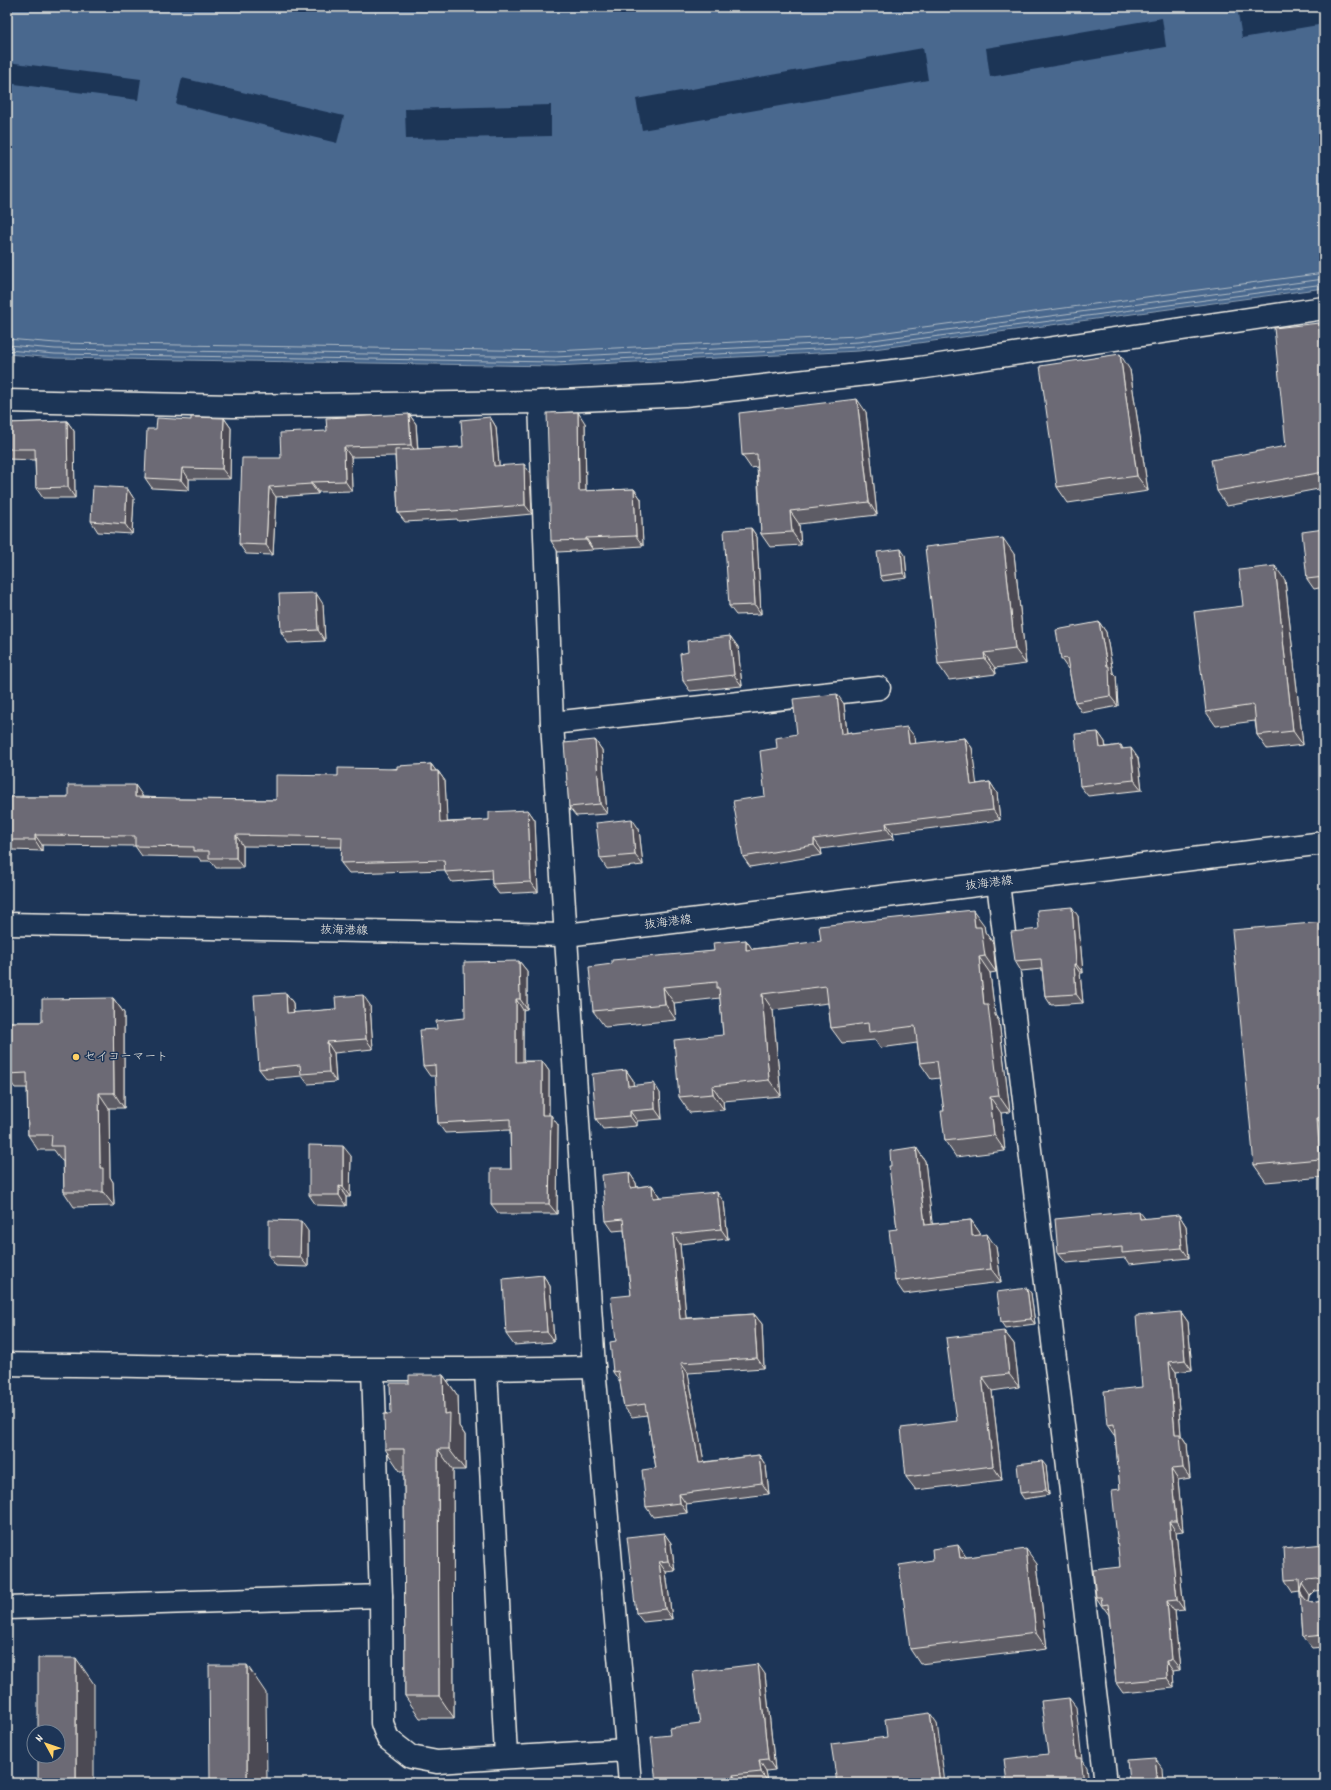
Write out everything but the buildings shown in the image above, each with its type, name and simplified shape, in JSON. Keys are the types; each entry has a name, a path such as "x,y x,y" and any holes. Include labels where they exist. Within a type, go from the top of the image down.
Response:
{"street":[{"path":"7,406 233,406 540,402 685,395 919,368 1324,308"},
{"path":"540,402 552,723 594,1367 630,1783"},
{"path":"552,723 879,688"},
{"name":"抜海港線","path":"7,924 566,935 1324,843"},
{"path":"998,883 1106,1783"},
{"path":"7,1364 373,1370 486,1370 594,1367"},
{"path":"373,1370 381,1596 382,1723 388,1739 411,1757 437,1762 506,1756 626,1750"},
{"path":"486,1370 506,1756"},
{"path":"7,1608 381,1596"}],"water":[{"path":"7,7 1324,7 1324,288 859,351 555,366 55,358 7,354"}],"pier":[{"path":"1237,7 1324,7 1324,24 1242,38"},
{"path":"1162,18 1166,47 990,77 986,48"},
{"path":"923,48 928,80 642,130 636,99"},
{"path":"7,62 141,79 138,100 7,83"},
{"path":"182,78 344,116 337,143 176,104"},
{"path":"551,105 551,136 406,139 405,109"}],"place":[{"name":"セイコーマート","path":"76,1057"}]}
